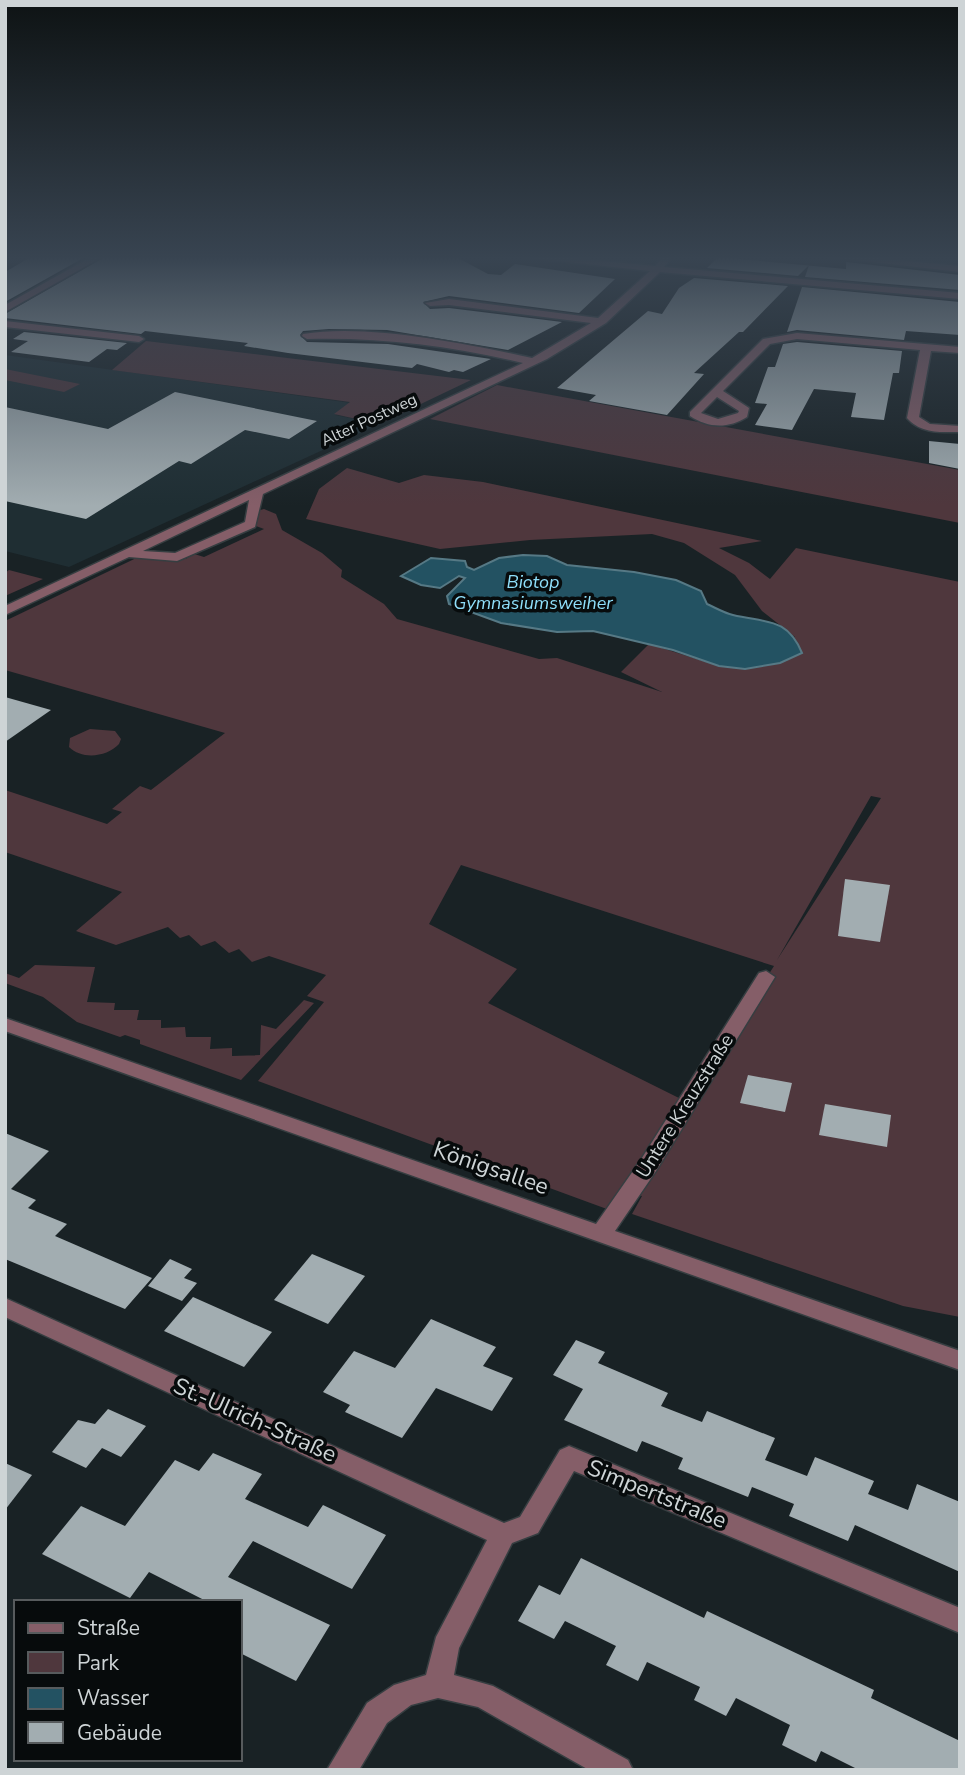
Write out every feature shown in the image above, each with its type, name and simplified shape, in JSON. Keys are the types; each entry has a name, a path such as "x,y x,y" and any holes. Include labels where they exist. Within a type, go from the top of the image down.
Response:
{"street":[{"path":"397,340 534,362"},
{"name":"Alter Postweg","path":"5,611 534,362 575,340"},
{"path":"717,392 771,340"},
{"path":"842,340 960,350"},
{"path":"926,347 913,418 917,423 928,427 960,429"},
{"name":"Alter Postweg","path":"127,554 177,557 251,524 257,493"},
{"name":"Untere Kreuzstraße","path":"601,1234 648,1166 766,977"},
{"name":"Königsallee","path":"5,1024 960,1361"},
{"name":"St.-Ulrich-Straße","path":"5,1307 503,1535"},
{"name":"Simpertstraße","path":"503,1535 529,1525 569,1457 959,1619"},
{"path":"438,1685 446,1646 503,1535"},
{"path":"342,1770 377,1713 404,1693 438,1685 482,1695 618,1770"}],"shaded area":[{"path":"5,355 351,403 335,415 379,424 69,567 5,551"}],"green space":[{"path":"146,341 471,380 379,424 334,414 350,402 112,370"},
{"path":"5,369 80,384 64,392 5,380"},
{"path":"497,385 960,470 960,523 430,419"},
{"path":"347,468 399,483 424,475 483,482 762,541 719,548 749,563 770,579 796,548 960,582 960,1317 903,1306 632,1214 642,1196 630,1193 615,1212 258,1081 324,1002 307,996 326,975 269,956 252,962 239,949 229,953 215,941 201,946 189,935 180,938 168,927 116,945 76,931 122,892 5,852 5,790 107,824 122,812 112,809 140,786 151,790 225,733 5,670 5,621 153,550 186,559 191,553 204,557 264,529 251,524 253,512 264,509 276,514 282,530 322,553 342,570 341,577 384,604 397,619 539,659 557,658 662,692 621,672 649,644 719,666 795,637 762,611 735,575 684,543 652,534 530,540 440,549 306,519 319,489","holes":["871,796 881,798 777,960","461,865 774,966 687,1102 488,1003 517,969 429,924"]},
{"path":"9,570 43,579 5,596 5,573"},
{"path":"90,729 115,731 121,739 119,744 108,752 94,755 81,754 69,747 70,738"},
{"path":"35,965 95,967 87,1002 115,1003 114,1010 139,1010 137,1020 161,1020 161,1028 185,1027 186,1037 211,1037 210,1049 232,1048 232,1056 260,1055 261,1025 276,1029 304,1000 314,1003 241,1080 140,1044 140,1040 125,1035 120,1037 77,1022 43,997 5,983 5,973 19,978"}],"water":[{"name":"Biotop Gymnasiumsweiher","path":"547,556 567,565 634,572 676,580 701,591 707,604 723,612 782,627 790,633 802,653 780,663 745,669 719,666 673,650 593,631 557,632 501,623 449,604 447,596 465,578 459,576 440,588 421,585 401,576 431,558 465,561 467,567 474,570 499,558"}],"building":[{"path":"19,340 97,340 127,343 117,350 107,349 89,362 11,352 28,341"},
{"path":"221,340 388,344 491,359 463,372 449,372 417,364 412,368 244,346 248,343"},
{"path":"446,340 528,340 508,350"},
{"path":"614,340 730,340 694,373 704,374 667,415 589,401 596,395 557,388"},
{"path":"797,342 902,351 899,373 893,373 884,420 851,417 856,393 814,389 792,430 755,425 767,404 755,403 768,367 775,367 783,344"},
{"path":"175,392 317,421 289,439 245,430 191,464 179,461 86,519 5,501 5,407 108,429"},
{"path":"929,441 960,444 960,469 929,463"},
{"path":"5,697 51,710 5,742"},
{"path":"845,879 890,885 880,942 838,936"},
{"path":"748,1075 792,1083 785,1112 740,1103"},
{"path":"825,1104 891,1115 887,1147 819,1135"},
{"path":"5,1133 49,1151 11,1189 36,1200 28,1208 67,1224 55,1236 152,1278 125,1309 5,1259"},
{"path":"312,1254 365,1276 328,1324 274,1300"},
{"path":"170,1259 192,1269 184,1278 197,1283 182,1301 148,1286"},
{"path":"193,1297 272,1332 244,1367 164,1331"},
{"path":"431,1319 496,1347 483,1366 513,1378 492,1411 436,1388 402,1438 345,1412 350,1405 323,1392 354,1351 395,1368"},
{"path":"576,1340 605,1352 598,1363 668,1393 661,1406 702,1422 707,1411 775,1438 765,1460 807,1476 815,1457 874,1481 868,1494 908,1510 917,1484 960,1502 960,1572 855,1525 848,1541 789,1516 794,1504 752,1487 748,1497 678,1469 683,1458 662,1449 642,1441 637,1452 564,1420 583,1389 553,1375"},
{"path":"108,1409 146,1426 121,1457 102,1448 86,1468 52,1452 78,1420 95,1424"},
{"path":"213,1453 262,1474 245,1499 308,1527 323,1505 386,1535 352,1589 253,1541 228,1577 330,1625 296,1681 242,1654 242,1600 204,1600 149,1572 130,1598 42,1554 81,1506 125,1526 175,1460 199,1471"},
{"path":"5,1463 32,1475 5,1510"},
{"path":"581,1558 704,1618 707,1611 874,1690 871,1698 960,1741 960,1770 859,1770 821,1751 816,1762 782,1745 790,1725 736,1698 726,1716 694,1700 700,1687 647,1662 638,1681 606,1665 616,1646 565,1621 554,1639 518,1621 539,1585 560,1595"}]}
